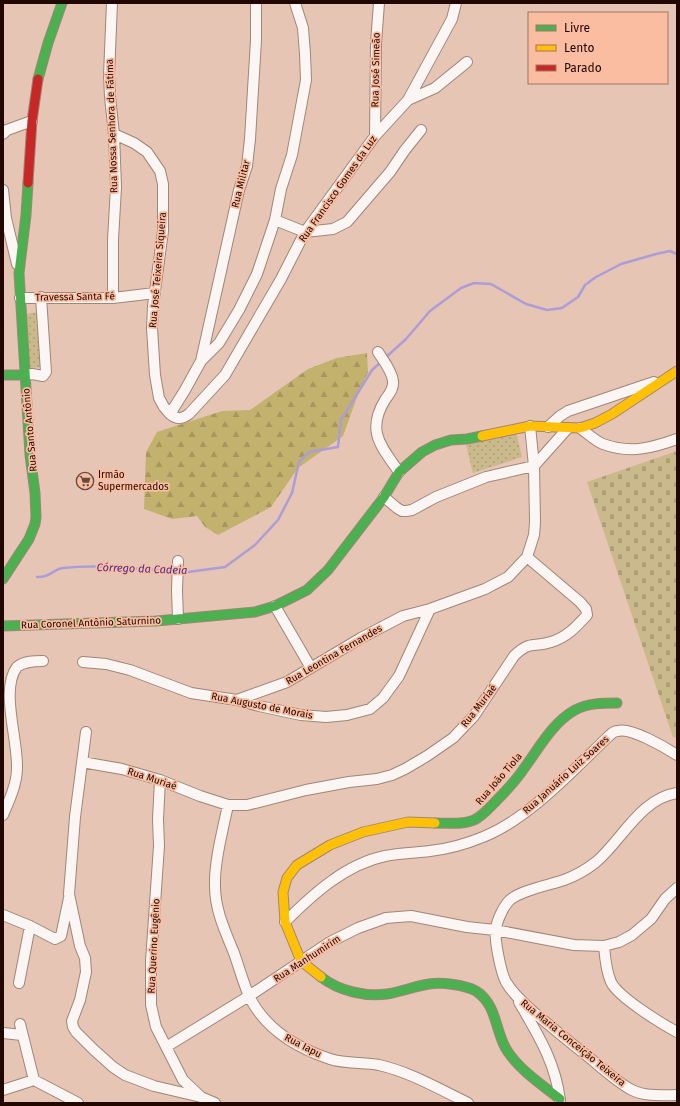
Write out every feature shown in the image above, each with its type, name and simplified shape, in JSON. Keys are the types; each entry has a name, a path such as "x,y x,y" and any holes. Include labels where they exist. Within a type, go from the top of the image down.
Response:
{"street":[{"name":"Rua Santo Antônio","path":"3,579 29,539 36,517 35,493 30,456 19,273 26,215 32,121 37,82 48,43 62,3"},
{"name":"Rua Nossa Senhora de Fátima","path":"112,3 109,75 114,134 116,187 113,240 113,298"},
{"name":"Rua Militar","path":"200,361 238,197 247,166 256,40 256,3"},
{"path":"170,414 185,390 200,361 219,343 238,310 257,274 275,220 281,189 292,155 306,80 306,54 303,28 295,3"},
{"name":"Rua José Simeão","path":"375,136 376,43 379,3"},
{"name":"Rua Francisco Gomes da Luz","path":"170,414 179,419 189,414 225,375 281,279 305,232 375,136 408,100 452,19 456,3"},
{"path":"408,100 435,88 467,62"},
{"path":"3,134 7,130 32,121"},
{"path":"275,220 305,232 333,229 347,222 390,172 421,130"},
{"name":"Rua José Teixeira Siqueira","path":"114,134 134,143 147,152 160,171 163,184 163,231 152,328 155,375 160,398 164,407 170,414"},
{"name":"Rua Santo Antônio","path":"3,190 4,218 19,273"},
{"name":"Travessa Santa Fé","path":"20,298 113,298 155,293"},
{"path":"3,375 32,374 44,376 46,372 41,297"},
{"path":"379,354 392,376 394,385 378,412 375,422 377,436 380,446 399,472"},
{"name":"Rua Coronel Antônio Saturnino","path":"3,626 178,619 255,612 275,606 307,590 328,570 384,497 399,472 422,452 435,445 451,440 467,439 530,426 580,428 595,423 612,414 677,371"},
{"name":"Rua Coronel Antônio Saturnino","path":"548,426 568,411 618,393 664,380"},
{"path":"430,609 485,589 508,577 527,557 534,535 534,466 530,426"},
{"path":"384,497 402,511 412,510 436,497 486,477 534,466 568,428"},
{"path":"580,428 602,444 624,448 640,449 655,447 677,439"},
{"name":"Rua Muriaé","path":"82,762 122,769 160,780 200,796 228,805 247,805 306,790 349,782 377,779 392,775 427,756 452,738 474,716 514,656 522,648 528,645 551,642 562,638 574,629 586,615 586,609 580,602 527,557"},
{"path":"178,564 178,619"},
{"path":"275,606 311,668"},
{"name":"Rua Leontina Fernandes","path":"237,700 287,682 361,638 403,616 430,609"},
{"name":"Rua Augusto de Morais","path":"83,662 106,664 130,670 190,693 237,700 300,715 326,717 347,715 370,709 383,698 399,676 430,609"},
{"path":"3,815 16,779 17,766 5,689 8,678 17,667 28,662 43,661"},
{"name":"Rua João Tiola","path":"301,961 285,922 283,892 287,878 297,866 330,845 363,832 408,822 460,824 474,820 482,815 501,796 524,769 550,732 562,720 575,710 596,703 617,703"},
{"name":"Rua Januário Luiz Soares","path":"285,922 320,888 346,872 370,860 398,853 430,851 456,846 483,837 517,820 542,799 610,735 618,731 624,730 639,735 677,755"},
{"path":"3,915 30,926 55,939 60,938 69,894 75,817 86,732"},
{"name":"Rua Querino Eugênio","path":"160,780 158,819 159,846 150,992 151,1005 156,1027 183,1080 201,1097"},
{"path":"495,930 500,915 508,902 515,896 579,874 604,855 636,818 654,801 677,793"},
{"name":"Rua Iapu","path":"228,805 216,867 214,886 216,902 222,924 249,996 269,1025 290,1041 332,1060 377,1064 398,1070 468,1103"},
{"name":"Rua Manhumirim","path":"166,1048 249,996 330,942 358,928 386,918 411,916 574,945 604,946 619,942 632,935 651,919 665,899 677,888"},
{"path":"69,894 80,946 85,958 86,972 80,1000 72,1021 76,1032 113,1067 125,1075 154,1086 201,1097 215,1103"},
{"path":"19,983 30,926"},
{"name":"Rua Maria Conceição Teixeira","path":"495,930 500,965 505,981 515,995 564,1038 633,1091 648,1095 677,1095"},
{"path":"604,946 606,967 612,983 622,995 639,1008 677,1032"},
{"path":"301,961 330,984 345,990 365,994 387,994 430,984 458,985 476,991 488,1001 507,1051 517,1063 560,1101"},
{"path":"515,995 547,1051 554,1070 560,1101"},
{"path":"20,1024 34,1080"},
{"path":"3,1033 22,1035"},
{"path":"3,1090 34,1080 78,1103"}],"green space":[{"path":"40,312 45,367 29,368 24,314"},
{"path":"367,353 368,372 360,389 343,436 298,468 271,507 218,535 205,527 197,516 172,519 144,509 146,452 157,432 222,411 250,410 308,369 337,358"},
{"path":"516,432 522,457 473,473 466,445"},
{"path":"677,451 677,738 673,737 587,482"}],"waterway":[{"name":"Córrego da Cadeia","path":"384,359 406,339 430,311 461,288 474,283 491,284 526,304 547,310 562,308 578,297 585,285 596,277 621,264 670,251 677,254"},
{"name":"Córrego da Cadeia","path":"181,571 188,572 225,567 255,545 278,520 292,493 299,462 309,452 338,447 341,420 372,370 381,362"},
{"name":"Córrego da Cadeia","path":"37,577 45,576 63,568 77,567 176,571"}],"traffic: fast":[{"path":"38,79 48,43 62,3"},
{"path":"3,579 29,539 36,517 35,493 30,455 19,273 28,183"},
{"path":"3,375 25,375"},
{"path":"3,626 156,621 255,612 275,606 307,590 328,570 384,497 399,472 422,452 435,445 451,440 482,436"},
{"path":"435,823 460,823 474,820 486,811 512,784 553,728 567,715 585,706 601,703 617,703"},
{"path":"321,977 336,986 352,992 370,995 398,992 434,983 460,986 476,991 488,1004 504,1045 513,1059 532,1077 560,1099"}],"traffic: slow":[{"path":"482,436 530,426 580,428 595,423 612,414 677,371"},
{"path":"321,977 301,961 285,922 283,892 287,878 297,865 330,845 363,832 408,822 435,823"}],"traffic: jam":[{"path":"28,183 32,121 38,79"}],"place":[{"name":"Irmão Supermercados","path":"85,481"}]}
